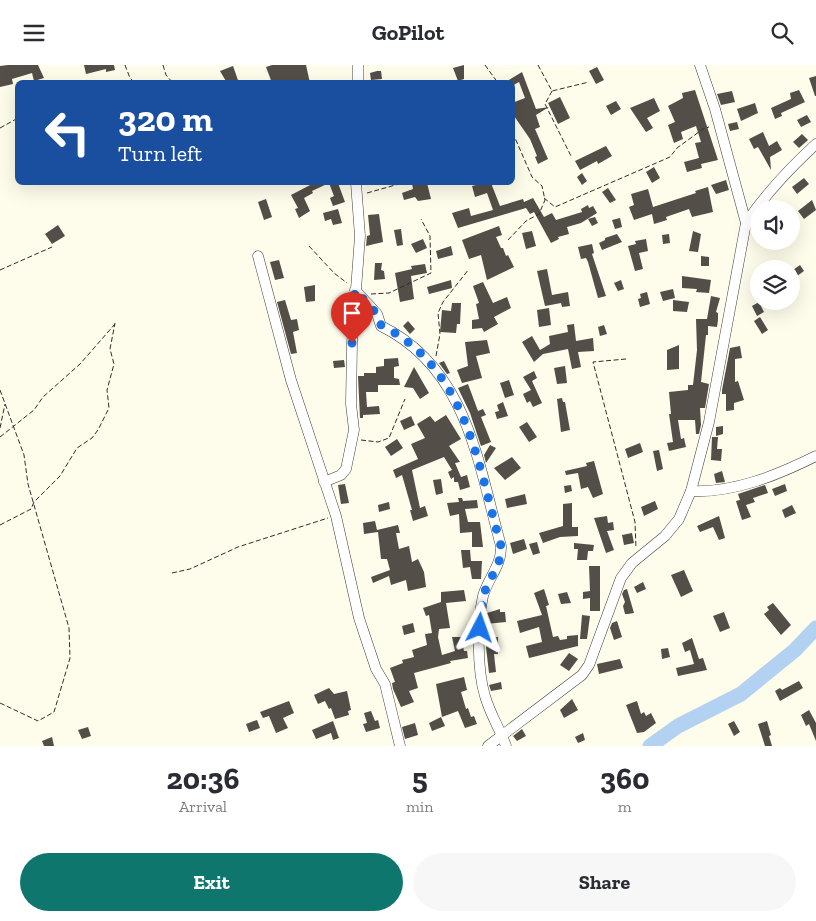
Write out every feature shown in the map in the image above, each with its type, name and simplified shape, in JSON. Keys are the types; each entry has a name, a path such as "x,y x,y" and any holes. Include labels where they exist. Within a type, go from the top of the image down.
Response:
{"street":[{"path":"358,65 358,80"},
{"path":"700,65 719,124 746,223"},
{"path":"488,746 504,741 582,675 589,665 621,578 636,559 665,536 679,519 690,491 709,422 746,223 791,167 816,144"},
{"path":"324,482 345,471 354,430 351,405 360,236 356,185"},
{"path":"258,256 293,387 336,516 359,618 376,669 385,684 400,746"},
{"path":"358,293 377,314 381,325 398,334 435,367 460,407 501,546 499,562 483,595 480,662 484,696 504,741"},
{"path":"690,491 706,492 738,486 770,476 816,456"}],"path":[{"path":"125,65 132,80"},
{"path":"163,65 166,75 170,80"},
{"path":"485,65 496,80"},
{"path":"538,65 552,91"},
{"path":"571,156 545,104 552,91 589,82"},
{"path":"0,128 15,120"},
{"path":"544,198 556,207 639,172 670,157 677,148 702,129 719,124"},
{"path":"508,240 526,221 539,214 544,198 542,186 532,177 515,138"},
{"path":"357,196 396,185"},
{"path":"309,246 334,273 358,293 389,293 431,273 430,236 421,219"},
{"path":"0,270 52,247"},
{"path":"435,367 440,334 438,313 443,302 470,269"},
{"path":"0,437 34,410 43,397 80,364 115,323 110,349 114,364 107,390 109,407 92,438 77,448 60,476 34,503 29,511 0,525"},
{"path":"626,359 593,361 635,522 636,559"},
{"path":"0,390 24,455 34,503 69,628 70,658 54,712 38,721 0,703"},
{"path":"352,439 378,442 389,438 405,399"},
{"path":"0,428 5,403"},
{"path":"172,573 190,569 238,547 336,516"}],"building":[{"path":"38,65 44,78 34,80 32,73 12,79 13,84 0,87 0,66"},
{"path":"84,65 114,65 115,70 106,72 106,69 86,74"},
{"path":"272,65 306,65 309,80 271,80 266,67"},
{"path":"464,65 464,79 458,80 453,68"},
{"path":"233,66 238,80 225,80 220,71"},
{"path":"597,67 604,80 596,84 589,71"},
{"path":"381,71 382,79 371,80 370,73"},
{"path":"522,72 536,109 549,107 536,115 540,127 535,129 548,159 538,164 530,139 515,117 515,102 525,98 519,82 515,84 515,80 509,80"},
{"path":"816,76 816,96 815,96 809,78"},
{"path":"695,90 718,160 701,164 702,168 687,172 684,162 699,158 695,143 701,142 696,126 681,132 683,139 674,143 668,125 675,122 668,106 683,98 682,93"},
{"path":"799,90 805,102 781,113 782,116 775,119 771,108 791,99 790,93"},
{"path":"732,91 735,102 721,105 717,94"},
{"path":"560,97 570,118 558,124 548,103"},
{"path":"654,98 660,111 647,118 653,128 646,132 630,108"},
{"path":"616,101 621,109 611,115 606,106"},
{"path":"755,103 758,113 741,121 737,109"},
{"path":"807,115 811,122 801,127 797,120"},
{"path":"737,122 739,129 730,131 728,124"},
{"path":"763,132 769,146 777,141 782,150 770,157 771,170 758,147 754,149 749,139"},
{"path":"802,134 808,140 799,148 793,142"},
{"path":"606,146 612,156 598,164 597,161 580,170 575,161"},
{"path":"654,167 660,178 652,183 646,172"},
{"path":"582,173 587,181 582,185 577,177"},
{"path":"804,178 809,184 797,194 792,187"},
{"path":"726,180 729,190 716,194 711,185"},
{"path":"310,185 325,185 312,191 313,193 304,198 310,211 299,218 295,209 298,208 291,195"},
{"path":"330,185 339,185 345,202 333,206 330,198 334,196"},
{"path":"412,185 428,185 431,199 418,201 415,197 404,200 402,193 413,189"},
{"path":"492,185 500,206 523,199 524,202 533,198 544,217 552,213 556,220 582,212 581,209 588,205 589,208 593,206 597,213 581,223 567,227 569,234 558,237 559,239 551,243 534,212 530,214 526,208 458,228 452,213 469,208 471,216 493,210 487,193 475,197 472,186"},
{"path":"708,187 713,212 692,217 689,209 666,217 667,220 654,224 652,214 634,220 629,207 634,205 631,194 648,189 653,207 696,193 695,191"},
{"path":"608,188 616,200 610,203 602,192"},
{"path":"266,199 272,217 264,220 258,202"},
{"path":"812,200 816,210 804,219 800,214 800,209"},
{"path":"338,209 342,223 333,225 331,219 325,221 323,213"},
{"path":"379,214 383,242 366,246 367,236 370,235 368,215"},
{"path":"595,217 598,223 592,226 588,219"},
{"path":"620,218 622,227 615,229 612,220"},
{"path":"58,225 65,236 52,244 45,234"},
{"path":"499,226 502,235 496,237 514,267 487,280 481,255 469,259 462,240"},
{"path":"401,229 403,245 397,246 394,230"},
{"path":"532,231 536,246 526,249 522,233"},
{"path":"693,231 701,234 698,252 689,251"},
{"path":"617,234 622,242 602,250 599,243 605,240 605,238"},
{"path":"669,234 670,243 663,244 662,235"},
{"path":"423,239 427,248 416,253 411,244"},
{"path":"646,239 648,251 639,253 643,269 635,271 628,246 636,244 635,241"},
{"path":"592,244 594,253 592,254 606,296 598,298 588,262 586,258 581,259 578,247"},
{"path":"451,246 453,255 438,259 436,251"},
{"path":"701,256 709,257 709,266 701,266"},
{"path":"279,260 284,278 275,280 270,262"},
{"path":"375,263 382,263 381,270 384,271 385,279 374,280"},
{"path":"425,264 427,273 411,276 414,299 400,302 395,273 412,269 411,266"},
{"path":"800,265 804,271 800,274"},
{"path":"547,269 552,295 568,292 570,306 562,307 561,303 545,306 537,271"},
{"path":"682,276 711,280 709,293 696,292 697,289 682,288"},
{"path":"451,280 452,288 429,294 427,287"},
{"path":"621,280 624,289 618,291 614,283"},
{"path":"483,282 493,303 507,297 511,308 494,317 498,324 484,332 482,328 472,329 472,320 479,319 476,304 479,303 473,286"},
{"path":"315,285 315,301 306,302 304,287"},
{"path":"673,289 675,298 663,301 660,292"},
{"path":"647,292 650,304 640,307 638,299 641,298 640,294"},
{"path":"711,296 720,298 716,312 718,313 717,327 708,326 708,335 706,335 701,382 709,384 705,408 700,408 701,425 699,434 696,434 695,420 678,420 681,439 684,438 686,447 669,451 667,443 673,442 669,414 671,414 669,392 688,390 688,385 693,385 697,350 696,319 707,319"},
{"path":"285,300 291,320 297,319 299,330 293,332 297,353 291,354 277,302"},
{"path":"673,300 689,302 687,312 673,311"},
{"path":"452,303 461,303 460,324 457,324 456,333 440,332 442,310 451,311"},
{"path":"549,308 551,325 539,327 537,310"},
{"path":"754,310 763,310 764,312 757,316"},
{"path":"760,317 768,330 762,334 754,321"},
{"path":"408,321 415,329 410,334 403,326"},
{"path":"574,324 576,341 593,338 594,351 578,352 581,367 572,369 568,349 543,354 534,362 522,342 532,336 540,350 550,344 549,336 568,332 567,325"},
{"path":"604,325 607,334 600,336 598,327"},
{"path":"487,340 490,353 476,356 482,378 462,383 457,370 468,366 465,342"},
{"path":"679,345 679,369 667,370 667,350"},
{"path":"740,346 742,358 735,359 735,382 738,381 744,400 734,403 734,410 726,411 726,394 722,394 722,390 730,348"},
{"path":"398,358 399,366 394,367 394,378 399,379 400,385 378,385 378,392 366,392 367,407 379,406 380,414 363,415 363,418 360,418 358,376 364,376 364,373 376,373 376,367 384,366 384,359"},
{"path":"344,360 345,367 334,368 333,361"},
{"path":"444,361 450,373 447,374 439,363"},
{"path":"565,366 567,383 557,384 554,368"},
{"path":"414,367 429,393 420,399 413,388 404,387"},
{"path":"534,371 537,378 532,381 542,403 533,407 530,401 527,403 523,394 531,390 523,377"},
{"path":"509,380 514,395 505,398 500,383"},
{"path":"468,384 478,411 483,409 486,415 481,417 491,442 481,446 470,413 458,388"},
{"path":"562,398 563,402 565,402 570,430 561,432 557,399"},
{"path":"503,402 508,416 497,419 495,412 499,411 497,405"},
{"path":"446,415 461,439 449,446 460,462 455,463 461,477 467,475 470,487 460,490 458,482 454,482 454,477 451,479 448,472 452,470 444,457 412,470 420,508 425,506 428,516 413,521 410,510 412,510 402,475 396,478 393,470 418,459 411,444 425,438 417,424 430,416 435,422"},
{"path":"411,416 415,425 404,430 400,421"},
{"path":"527,422 537,437 529,442 519,427"},
{"path":"723,426 723,434 716,436 716,427"},
{"path":"712,437 718,437 717,449 722,449 721,461 711,460"},
{"path":"397,439 403,448 391,456 385,447"},
{"path":"640,443 643,452 628,458 625,449"},
{"path":"490,445 496,448 486,463 484,455"},
{"path":"659,450 663,469 657,471 653,451"},
{"path":"512,457 521,468 505,480 494,468"},
{"path":"594,461 603,494 593,498 588,487 581,489 578,473 566,475 565,471 587,466 586,463"},
{"path":"722,471 725,482 716,483 714,474"},
{"path":"441,479 443,493 436,495 433,480"},
{"path":"345,484 349,503 341,504 338,485"},
{"path":"785,484 787,491 775,496 772,489"},
{"path":"571,485 572,491 565,493 564,486"},
{"path":"765,485 768,493 753,498 755,502 746,505 751,517 742,520 736,501 740,500 738,494"},
{"path":"525,494 527,504 507,508 505,499"},
{"path":"458,498 462,498 463,501 477,500 478,508 465,509 468,522 480,522 483,547 472,547 472,532 460,533 459,514 450,516 447,503 459,502"},
{"path":"655,501 658,509 644,516 641,507"},
{"path":"389,502 390,509 379,512 378,505"},
{"path":"572,503 572,527 578,527 578,536 560,537 543,543 539,533 563,526 563,504"},
{"path":"792,505 796,513 785,518 782,510"},
{"path":"607,516 608,523 613,522 614,530 607,531 614,550 606,553 594,518"},
{"path":"719,516 725,538 719,540 713,527 700,532 697,526"},
{"path":"375,521 377,530 398,525 400,533 396,533 399,549 409,546 412,562 418,559 424,572 426,587 408,591 406,580 391,585 389,576 373,583 371,577 390,570 387,559 381,559 378,532 364,534 363,523"},
{"path":"632,533 634,543 624,545 622,535"},
{"path":"524,539 527,549 513,554 510,543"},
{"path":"537,542 540,553 533,555 529,544"},
{"path":"574,543 594,545 593,551 588,551 587,560 577,560 578,549 574,549"},
{"path":"461,550 470,550 471,561 482,561 481,579 472,579 470,567 463,568"},
{"path":"589,566 600,566 600,611 590,611 590,598 583,599 583,592 590,591"},
{"path":"684,570 693,591 681,597 671,575"},
{"path":"643,582 646,589 637,593 634,587"},
{"path":"544,589 549,605 546,606 553,637 558,636 560,640 567,639 567,636 578,635 578,646 529,658 526,646 542,642 539,627 520,633 517,621 542,615 534,593"},
{"path":"627,589 634,613 625,614 623,606 625,602 622,594"},
{"path":"464,590 466,601 446,603 450,628 439,629 438,637 442,655 455,651 452,637 461,637 464,651 467,651 468,658 450,661 451,663 414,673 418,688 409,691 414,702 401,707 393,689 392,683 395,682 390,668 403,663 402,660 414,657 412,650 427,645 425,634 432,633 429,615 426,616 423,608 441,602 441,592"},
{"path":"567,592 571,603 561,604 558,594"},
{"path":"773,603 791,625 781,635 764,614 769,610 767,607"},
{"path":"500,609 500,612 505,612 506,622 486,624 487,613"},
{"path":"724,612 730,628 720,632 713,616"},
{"path":"582,615 590,616 587,639 580,639"},
{"path":"617,621 622,637 614,640 610,628 612,623"},
{"path":"413,623 415,632 404,635 402,626"},
{"path":"487,637 498,637 498,654 494,654 496,672 489,673 486,647"},
{"path":"692,638 699,659 703,658 707,670 678,676 676,668 694,664 690,650 685,652 682,643"},
{"path":"668,648 670,657 662,659 661,649"},
{"path":"569,653 578,659 569,671 560,665"},
{"path":"620,659 623,668 599,674 597,664"},
{"path":"464,677 467,690 461,692 466,709 468,708 471,717 474,716 477,724 465,728 458,711 442,717 436,684"},
{"path":"799,681 803,688 780,701 775,691 780,688 782,690"},
{"path":"501,682 502,689 491,691 489,685"},
{"path":"329,688 334,694 347,691 351,710 348,711 349,715 335,719 331,708 329,709 325,701 318,704 314,695"},
{"path":"572,699 578,710 564,718 560,710"},
{"path":"289,701 294,713 283,718 288,728 276,733 269,716 263,718 260,712"},
{"path":"637,701 641,714 644,712 646,716 651,713 656,723 644,732 637,733 626,705"},
{"path":"809,710 816,723 816,741 809,724 806,726 801,715"},
{"path":"371,711 375,721 378,720 380,728 366,732 363,724 367,723 364,713"},
{"path":"441,717 445,726 432,731 429,723"},
{"path":"257,720 260,728 249,732 246,724"},
{"path":"333,721 339,738 333,740 331,733 316,739 312,730"},
{"path":"734,721 740,732 734,736 728,724"},
{"path":"767,721 772,746 765,746 758,724"},
{"path":"415,723 418,735 405,739 402,727"},
{"path":"88,727 91,736 82,739 78,730"},
{"path":"522,729 526,736 517,741 513,736"},
{"path":"583,733 585,740 578,743 575,737"},
{"path":"52,737 54,746 44,746 42,741"}],"waterway":[{"path":"650,746 678,726 741,694 795,650 816,628"}],"route":[{"path":"352,343 355,290 377,314 381,325 398,334 435,367 460,407 482,475 501,546 499,562 483,595 480,628"}]}
